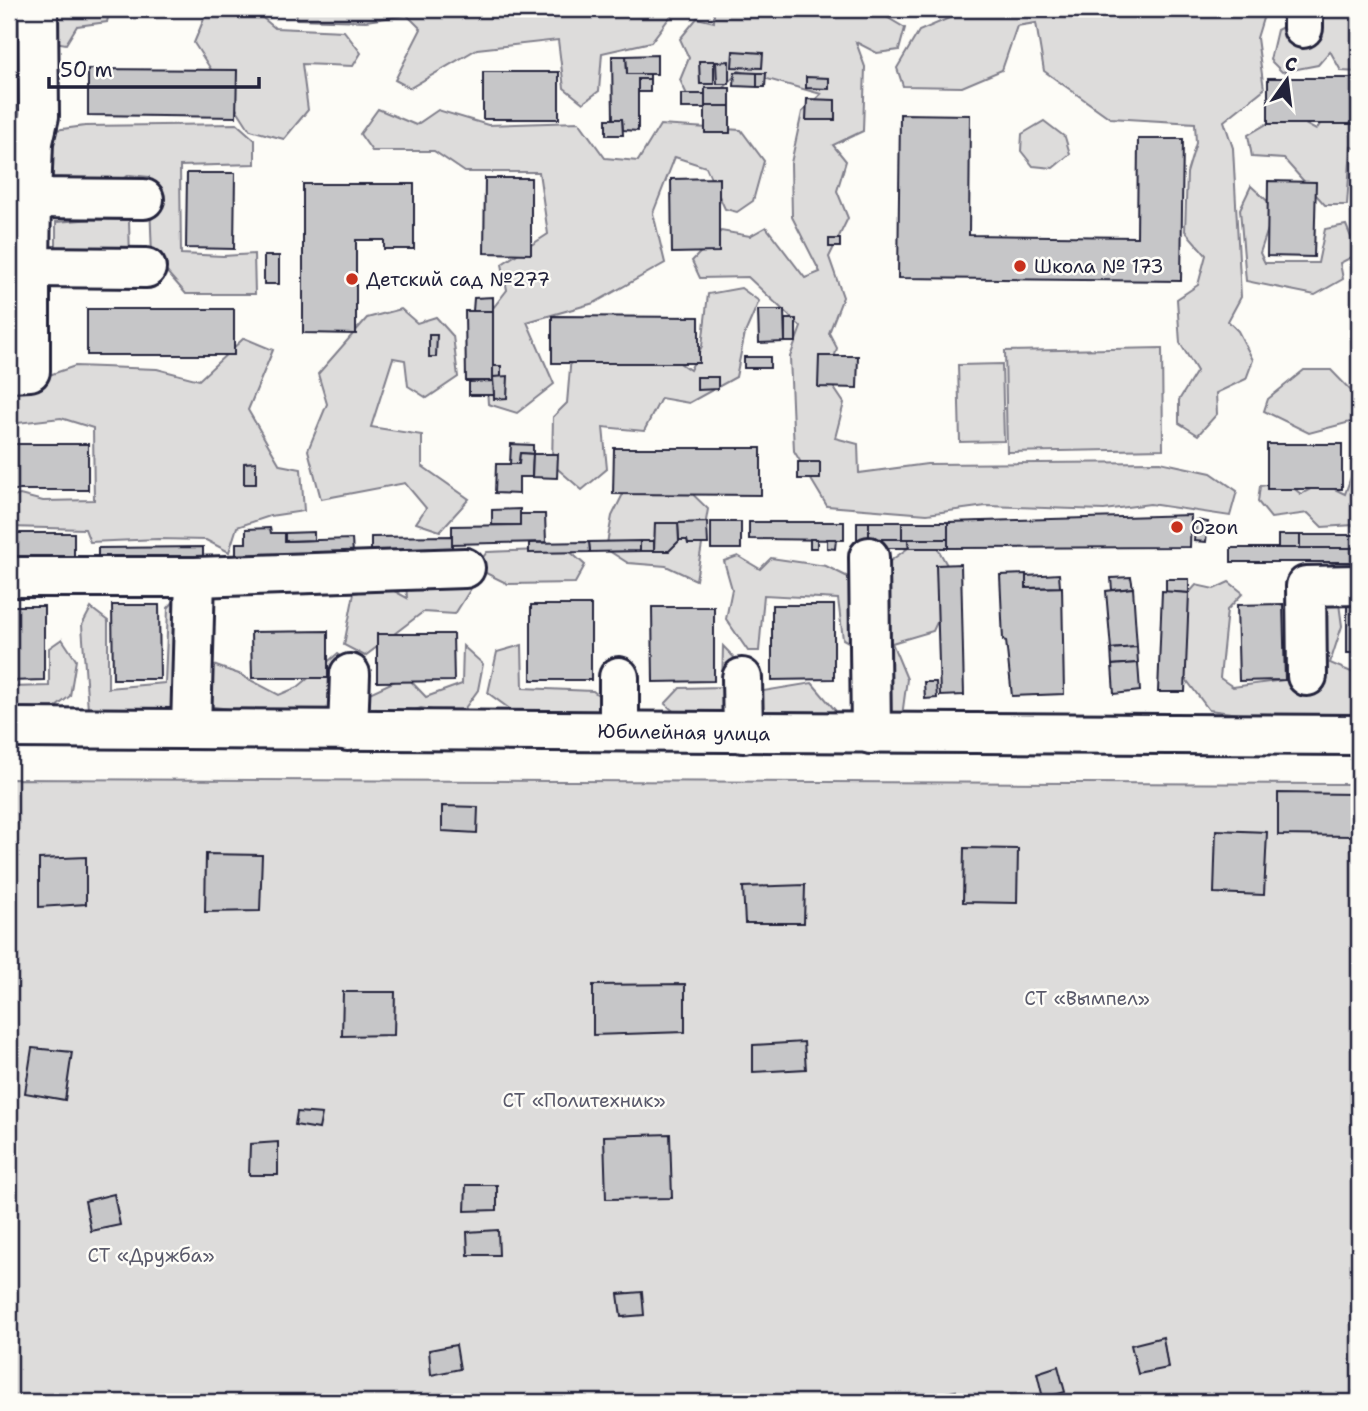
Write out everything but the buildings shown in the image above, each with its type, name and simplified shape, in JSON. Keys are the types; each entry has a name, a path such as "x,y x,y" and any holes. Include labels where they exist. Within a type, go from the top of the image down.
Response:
{"street":[{"path":"9,372 30,371 31,198 33,142 39,116 38,9"},
{"path":"31,198 144,199"},
{"path":"30,267 146,268"},
{"path":"869,557 871,734"},
{"path":"9,577 195,577 465,568"},
{"path":"191,729 195,577"},
{"path":"1307,676 1306,586 1359,585"},
{"path":"348,732 350,674"},
{"path":"618,730 619,677"},
{"path":"742,678 743,733"},
{"name":"Юбилейная улица","path":"9,727 348,732 618,730 871,734 1359,735"}],"green space":[{"path":"43,9 110,9 107,22 77,26 66,44 48,41"},
{"path":"208,9 252,9 275,28 344,31 361,53 353,66 302,64 308,110 284,139 250,130 194,43"},
{"path":"296,9 676,9 651,42 602,53 599,91 583,103 564,88 558,40 477,49 410,88 395,80 421,29 407,15 366,21 297,19"},
{"path":"714,9 873,9 905,28 899,50 877,53 856,42 865,67 863,131 833,145 846,161 837,191 848,218 829,257 843,297 829,333 837,348 828,379 844,403 835,438 858,444 859,473 927,464 1160,462 1211,473 1237,491 1230,516 1150,504 1104,510 986,506 927,514 827,506 794,451 790,357 801,327 748,277 700,278 692,261 721,231 750,236 766,227 805,278 820,272 792,217 791,163 802,112 821,94 739,71 715,98 690,101 680,80 689,58 680,39 697,18 714,22"},
{"path":"946,9 1251,9 1264,15 1257,38 1264,89 1224,121 1233,148 1241,297 1228,321 1238,331 1253,360 1246,379 1216,393 1217,414 1198,435 1179,423 1179,400 1197,371 1180,343 1177,299 1198,285 1206,255 1185,231 1187,173 1196,143 1195,123 1110,118 1044,71 1036,23 1017,26 1002,70 962,87 903,86 897,68 919,31 954,16"},
{"path":"1327,9 1347,13 1351,9 1359,9 1359,72 1341,71 1330,51 1318,65 1282,72 1270,60 1277,30 1296,20 1318,28"},
{"path":"9,21 29,27 24,43 9,46"},
{"path":"378,109 416,125 438,110 488,125 579,122 605,158 638,161 660,125 741,130 764,161 753,201 737,212 725,209 706,167 675,157 653,213 665,263 594,303 527,322 554,384 517,413 488,404 483,321 507,290 502,264 548,234 539,172 465,172 434,151 372,151 360,134"},
{"path":"1330,110 1359,112 1359,149 1351,147 1347,205 1325,205 1284,159 1252,157 1248,135 1285,113 1316,130"},
{"path":"1044,121 1065,137 1070,154 1053,168 1033,166 1021,151 1022,134"},
{"path":"237,124 255,140 255,164 180,166 181,254 254,254 255,294 186,294 152,255 149,177 130,175 115,182 61,185 45,177 55,130 85,126"},
{"path":"1251,186 1275,208 1260,253 1265,263 1318,263 1325,229 1346,225 1358,254 1340,263 1343,279 1315,295 1246,281 1240,209"},
{"path":"129,220 130,259 56,259 56,222"},
{"path":"741,288 759,301 745,333 736,377 689,403 661,398 644,431 603,427 607,469 582,490 552,464 553,417 567,403 571,356 662,351 690,370 702,346 708,294"},
{"path":"401,309 417,323 436,317 453,336 458,377 427,398 408,386 405,360 393,358 371,427 422,435 422,466 469,499 440,531 416,523 426,508 405,483 321,499 308,450 327,404 318,374 367,318"},
{"path":"244,338 273,350 248,410 280,465 301,469 304,511 270,516 237,527 229,552 206,540 90,542 85,529 9,527 9,498 20,495 43,501 94,500 93,428 61,418 9,424 9,389 75,366 157,369 199,380"},
{"path":"1162,348 1163,449 1007,452 1005,351"},
{"path":"1002,364 1004,441 960,442 958,365"},
{"path":"1304,370 1331,370 1359,399 1358,420 1309,433 1264,411 1268,399"},
{"path":"1359,454 1359,498 1355,501 1354,525 1322,527 1308,513 1271,518 1258,502 1260,486 1286,482 1301,494 1322,483 1345,494"},
{"path":"630,480 679,481 708,509 696,580 666,566 628,563 606,549 612,516"},
{"path":"929,533 956,581 933,631 892,643 907,679 900,731 884,728 863,650 843,639 838,599 764,595 759,651 748,651 726,619 732,589 724,561 738,556 760,569 771,558 826,566 856,581 886,564"},
{"path":"567,549 585,565 575,583 508,584 482,571 455,614 423,612 365,656 344,645 354,593 387,587 407,598 405,567 480,561 487,552"},
{"path":"1343,557 1359,559 1359,579 1338,596 1342,626 1330,663 1356,674 1359,671 1359,724 1350,729 1209,710 1179,670 1180,603 1196,585 1214,589 1229,582 1243,593 1227,610 1220,678 1233,687 1299,678 1292,589"},
{"path":"186,588 190,657 239,674 279,695 298,687 337,654 359,669 356,698 321,721 207,706 174,716 88,710 82,625 91,608 108,621 108,688 165,683 168,608"},
{"path":"62,639 76,660 70,696 47,714 9,713 9,687 49,686 49,648"},
{"path":"522,645 523,688 593,691 607,702 594,719 522,718 488,693 497,652"},
{"path":"463,646 483,664 478,690 460,715 421,708 394,716 367,713 365,695 406,676 426,697 462,684"},
{"path":"723,646 747,671 724,711 684,720 665,704 680,688 722,687"},
{"path":"812,683 835,710 813,732 754,711 757,692"},
{"path":"9,779 1359,784 1359,1402 9,1402"}],"place":[{"name":"Школа № 173","path":"1020,266"},
{"name":"Детский сад №277","path":"352,279"},
{"name":"Ozon","path":"1177,527"}],"park label":[{"name":"СТ «Вымпел»","path":"1087,998"},
{"name":"СТ «Политехник»","path":"584,1100"},
{"name":"СТ «Дружба»","path":"151,1255"}]}
